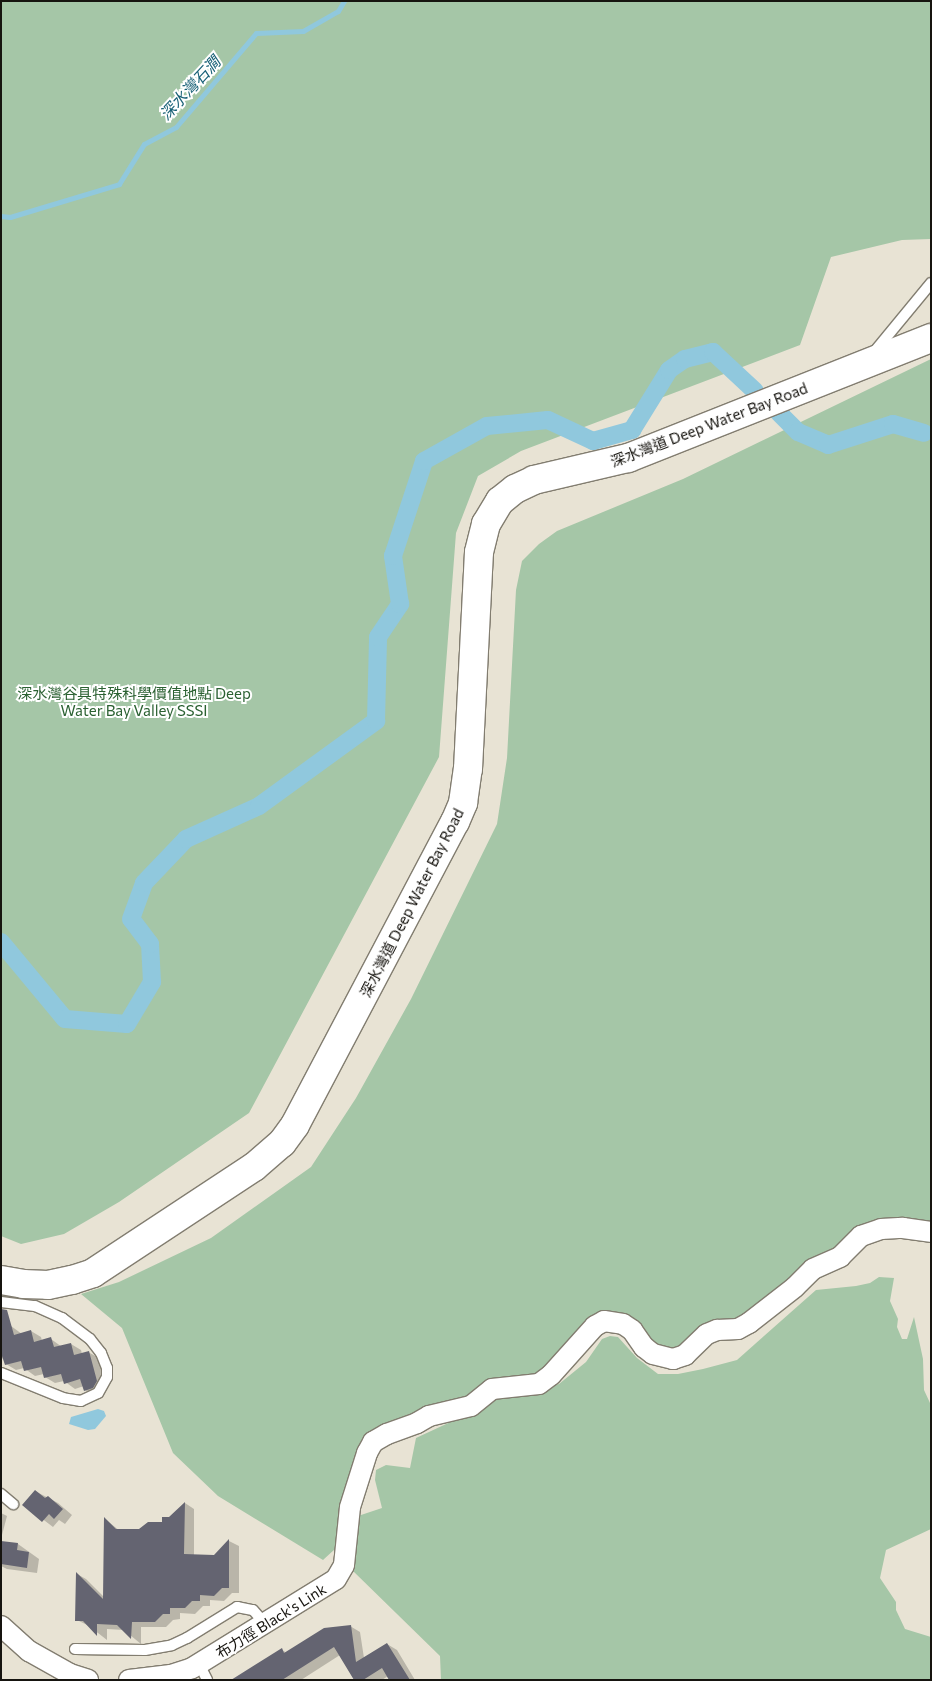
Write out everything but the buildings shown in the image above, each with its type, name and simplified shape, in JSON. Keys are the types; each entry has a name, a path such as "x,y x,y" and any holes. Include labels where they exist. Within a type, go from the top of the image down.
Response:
{"main road":[{"name":"深水灣道 Deep Water Bay Road","path":"1,1280 23,1284 48,1285 93,1273 254,1167 282,1143 295,1125 463,803 468,769 479,552 486,524 500,501 515,489 534,480 628,458 931,338"}],"street":[{"name":"布力徑 Black's Link","path":"129,1680 203,1672 265,1624 330,1584 340,1573 345,1557 350,1507 367,1453 373,1442 429,1416 471,1406 492,1389 539,1384 551,1375 595,1326 604,1322 623,1324 632,1330 644,1347 653,1354 672,1359 685,1355 708,1334 717,1330 738,1329 749,1323 795,1287 813,1269 840,1257 861,1236 881,1228 903,1228 931,1232"},
{"path":"1,1626 29,1651 70,1674 88,1680"}],"lane":[{"name":"深水灣道 Deep Water Bay Road","path":"860,366 885,340 931,283"},
{"path":"1,1302 35,1306 62,1318 90,1339 101,1353 107,1368 107,1377 98,1393 81,1401 62,1398 1,1373"},
{"path":"1,1494 13,1504"},
{"path":"74,1649 145,1650 172,1644 187,1638 237,1608 253,1610 265,1624"}],"green space":[{"name":"深水灣谷具特殊科學價值地點 Deep Water Bay Valley SSSI","path":"1,1 931,1 931,239 902,240 831,257 800,345 521,451 478,476 456,533 439,757 249,1113 119,1202 64,1234 21,1244 1,1236"},
{"path":"931,359 931,1228 878,1226 747,1321 672,1355 613,1317 549,1374 387,1430 345,1507 335,1549 323,1560 218,1496 173,1453 122,1328 81,1294 119,1282 211,1238 311,1167 356,1098 411,999 497,824 507,758 516,590 522,561 539,544 557,531 683,479"},
{"path":"879,1277 894,1278 890,1301 898,1319 897,1327 902,1339 907,1339 914,1317 923,1359 924,1390 930,1403 931,1401 931,1529 886,1550 880,1578 896,1602 896,1610 905,1629 931,1637 931,1680 441,1680 440,1656 353,1571 358,1516 382,1508 375,1480 376,1470 386,1465 410,1468 416,1438 472,1412 488,1401 511,1394 524,1395 559,1384 586,1362 602,1339 610,1336 618,1337 637,1358 658,1374 678,1374 703,1369 737,1360 816,1290 856,1286 870,1283"}],"water":[{"path":"98,1409 104,1411 106,1416 95,1429 88,1430 69,1424 71,1417"}],"waterway":[{"name":"深水灣石澗","path":"1,216 10,217 119,184 144,144 176,127 256,33 303,31 338,11 344,1"},
{"path":"1,942 65,1019 127,1024 152,982 150,944 131,919 144,883 186,839 259,806 376,721 378,637 400,604 393,556 424,461 487,426 548,420 593,441 632,430 669,370 685,359 713,352 755,391"},
{"path":"779,413 798,432 828,445 893,424 924,433"}]}
